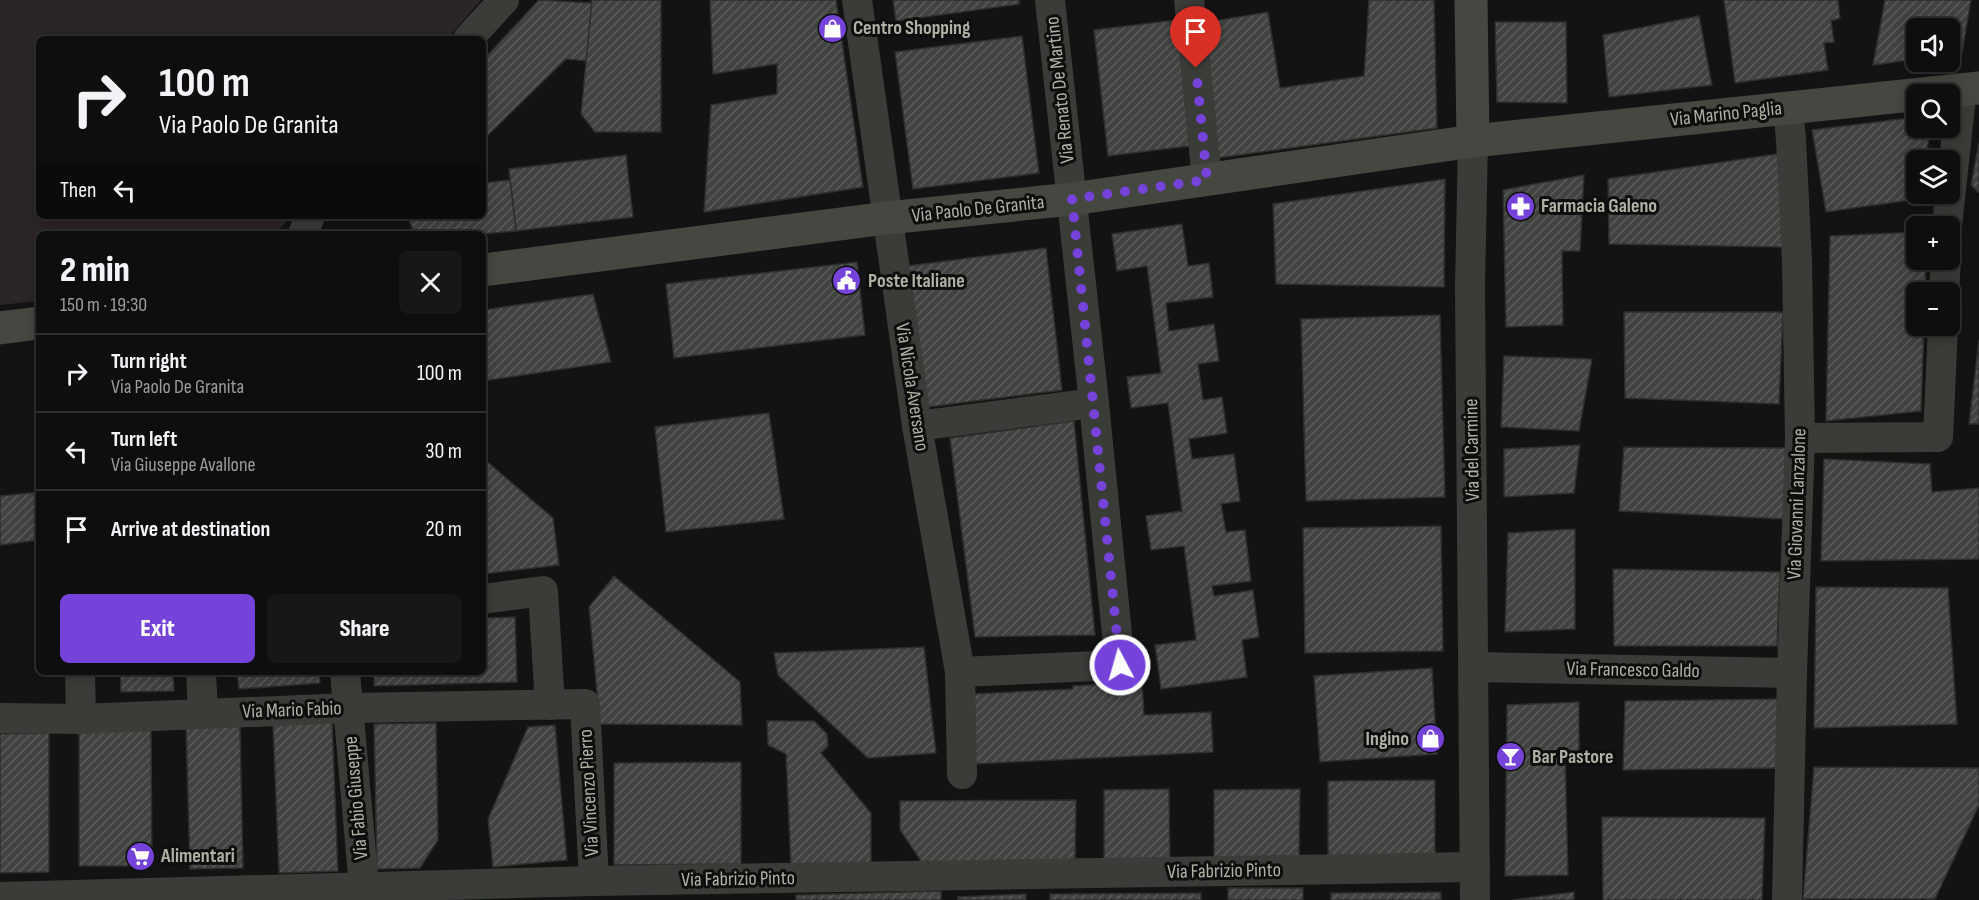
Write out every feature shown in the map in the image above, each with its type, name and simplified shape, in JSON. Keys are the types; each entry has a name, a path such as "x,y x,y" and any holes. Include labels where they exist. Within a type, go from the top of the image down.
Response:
{"street":[{"path":"471,36 504,0"},
{"name":"Via Nicola Aversano","path":"856,0 917,426 960,672 962,774"},
{"name":"Via Renato De Martino","path":"960,672 1120,665 1050,0"},
{"path":"1189,0 1207,180"},
{"name":"Via del Carmine","path":"1471,0 1473,141 1470,286 1475,900"},
{"path":"1949,216 1970,88"},
{"name":"Via Marino Paglia","path":"1473,141 1970,88"},
{"name":"Via Giovanni Lanzalone","path":"1787,900 1800,438 1797,261 1788,108"},
{"name":"Via Paolo De Granita","path":"486,270 887,218 1072,199 1473,141"},
{"path":"0,328 36,323"},
{"path":"1800,438 1938,437 1943,336"},
{"path":"917,426 1094,403"},
{"path":"486,599 543,591 550,705"},
{"name":"Via Francesco Galdo","path":"1474,667 1792,673"},
{"path":"80,675 81,719"},
{"path":"201,675 203,714"},
{"name":"Via Fabio Giuseppe","path":"345,675 364,887"},
{"name":"Via Mario Fabio","path":"0,718 81,719 349,708 585,705"},
{"name":"Via Vincenzo Pierro","path":"585,705 594,881"},
{"name":"Via Fabrizio Pinto","path":"0,897 594,881 1475,867"}],"shaded area":[{"path":"0,0 481,0 450,36 36,36 36,219 288,219 278,231 36,231 36,301 0,305"}],"building":[{"path":"539,0 592,3 587,61 566,59 486,137 486,57"},
{"path":"592,0 661,0 661,132 595,132 581,114"},
{"path":"710,0 836,0 863,187 704,212 711,105 777,94 777,64 713,74"},
{"path":"893,0 1019,0 1019,4 896,21"},
{"path":"1369,0 1434,0 1437,128 1217,158 1196,24 1268,12 1280,88 1364,76"},
{"path":"1724,0 1838,0 1840,18 1831,21 1834,42 1824,43 1828,70 1735,83"},
{"path":"1885,0 1971,0 1962,53 1960,53 1960,18 1906,18 1906,60 1873,65"},
{"path":"1699,16 1712,85 1609,97 1603,35"},
{"path":"1184,19 1198,145 1108,156 1094,30"},
{"path":"1495,22 1566,22 1567,103 1497,102"},
{"path":"1022,36 1039,173 913,189 895,52"},
{"path":"1906,118 1906,138 1929,138 1927,150 1906,150 1906,201 1826,212 1812,130"},
{"path":"1979,142 1979,193 1971,185"},
{"path":"1783,153 1784,247 1609,244 1608,179"},
{"path":"626,155 633,217 516,231 509,169"},
{"path":"1584,175 1580,251 1562,251 1563,325 1506,327 1503,190"},
{"path":"1445,179 1444,287 1276,284 1273,204"},
{"path":"510,180 516,231 486,234 486,231 414,231 408,219 486,219 486,183"},
{"path":"1182,224 1188,266 1209,263 1213,297 1166,303 1169,331 1214,324 1219,361 1198,364 1203,400 1222,397 1227,433 1189,439 1192,459 1234,454 1240,501 1221,504 1226,532 1245,530 1251,581 1212,586 1214,596 1253,590 1259,637 1242,640 1247,677 1161,689 1155,645 1196,640 1184,546 1151,550 1146,516 1182,511 1168,403 1131,408 1127,377 1161,373 1147,266 1117,271 1112,234"},
{"path":"1906,233 1906,270 1926,270 1925,282 1906,282 1906,336 1924,336 1921,411 1826,421 1830,236"},
{"path":"1046,248 1062,390 928,407 908,266"},
{"path":"857,262 865,335 674,358 666,284"},
{"path":"593,294 611,362 486,381 486,310"},
{"path":"1624,312 1783,312 1779,404 1625,398"},
{"path":"1440,315 1445,497 1306,501 1301,319"},
{"path":"1979,340 1979,424 1969,424"},
{"path":"1504,356 1592,359 1579,431 1501,427"},
{"path":"769,413 784,519 666,532 655,427"},
{"path":"1074,421 1095,635 975,637 950,438"},
{"path":"1580,445 1574,493 1504,497 1504,449"},
{"path":"1624,447 1786,448 1786,519 1619,511"},
{"path":"1824,459 1930,464 1932,492 1979,488 1979,559 1821,561"},
{"path":"486,461 553,518 559,565 486,574"},
{"path":"36,492 36,540 0,545 0,496"},
{"path":"1441,526 1443,651 1305,653 1303,528"},
{"path":"1575,529 1575,629 1505,632 1508,533"},
{"path":"1613,569 1780,572 1777,646 1614,646"},
{"path":"614,576 740,682 742,725 600,724 589,607"},
{"path":"1816,587 1948,588 1957,724 1814,728"},
{"path":"515,617 517,682 374,686 374,675 486,675 486,618"},
{"path":"924,647 936,753 868,758 778,675 774,653"},
{"path":"1432,668 1437,754 1320,762 1314,676"},
{"path":"120,675 173,675 174,691 121,692"},
{"path":"237,675 319,675 320,683 239,689"},
{"path":"1142,682 1144,715 1211,712 1213,752 975,764 972,694 1073,689 1073,686"},
{"path":"1783,699 1781,768 1623,770 1625,701"},
{"path":"1579,702 1579,756 1565,754 1568,875 1505,876 1507,705"},
{"path":"767,721 814,721 827,734 828,746 821,753 871,813 871,866 791,867 786,754 768,745"},
{"path":"332,722 338,871 279,873 273,725"},
{"path":"436,723 438,840 420,868 377,869 374,724"},
{"path":"555,725 567,860 493,867 488,819 528,727"},
{"path":"240,726 243,868 190,869 186,727"},
{"path":"151,730 152,866 79,866 79,731"},
{"path":"49,733 49,872 0,873 0,734"},
{"path":"741,762 741,864 614,865 614,763"},
{"path":"1814,767 1979,768 1979,805 1935,899 1803,899"},
{"path":"1435,780 1435,860 1328,860 1328,781"},
{"path":"1169,789 1170,871 1104,872 1104,790"},
{"path":"1300,789 1299,858 1214,857 1214,790"},
{"path":"1076,800 1075,865 927,870 900,830 900,801"},
{"path":"1602,817 1765,818 1762,900 1603,900"},
{"path":"1228,888 1303,888 1303,900 1228,900"},
{"path":"941,891 941,900 796,900 796,895"},
{"path":"1441,892 1441,900 1331,900 1331,893"},
{"path":"1574,892 1574,900 1513,900"},
{"path":"1201,893 1201,900 1050,900 1050,894"},
{"path":"1026,894 1026,900 958,900 958,897"}],"place":[{"name":"Centro Shopping","path":"832,28"},
{"name":"Farmacia Galeno","path":"1520,206"},
{"name":"Poste Italiane","path":"847,281"},
{"name":"Ingino","path":"1430,739"},
{"name":"Bar Pastore","path":"1511,757"},
{"name":"Alimentari","path":"140,856"}],"route":[{"path":"1120,665 1072,199 1207,180 1196,68"}]}
